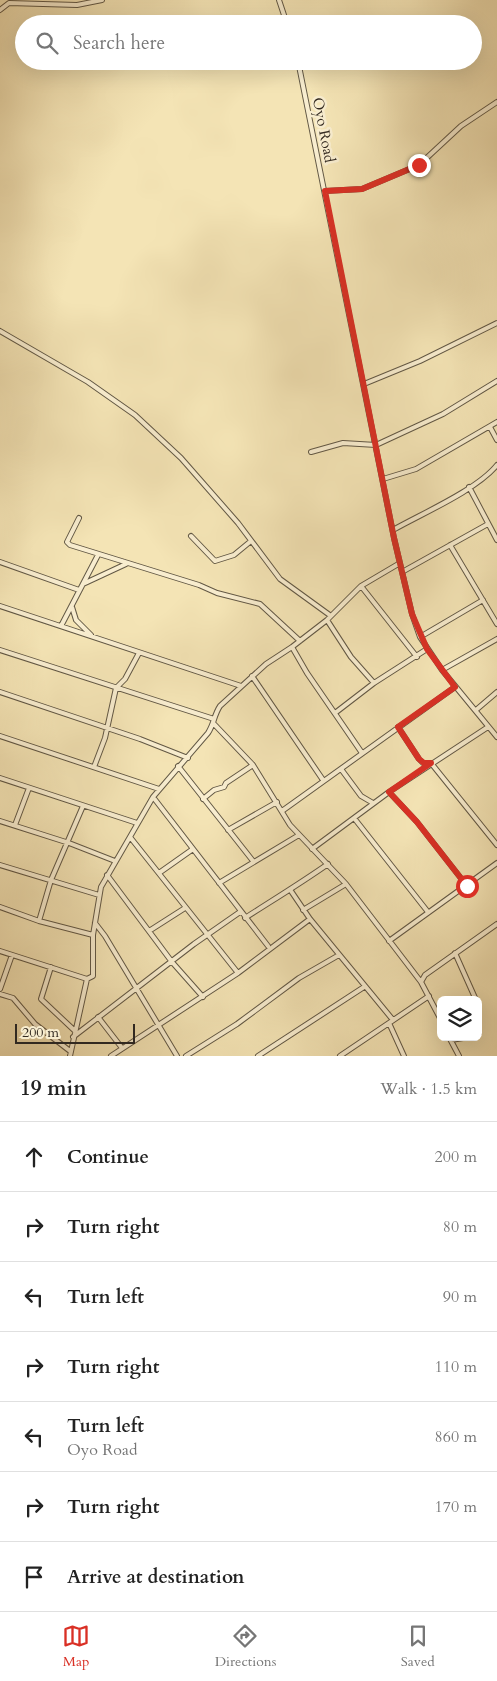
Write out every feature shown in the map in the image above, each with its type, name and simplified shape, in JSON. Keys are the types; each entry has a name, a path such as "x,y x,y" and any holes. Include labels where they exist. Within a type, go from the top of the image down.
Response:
{"street":[{"path":"0,10 9,3 77,5 102,0"},
{"path":"279,0 284,15"},
{"name":"Oyo Road","path":"300,70 393,530 402,572 420,637 455,687 497,737"},
{"path":"325,191 362,189 419,165 461,126 497,102"},
{"path":"364,384 420,361 497,323"},
{"path":"0,331 88,382 135,415 181,458 280,579 331,616"},
{"path":"311,452 343,443 376,445 442,414 497,381"},
{"path":"383,479 416,468 497,422"},
{"path":"490,427 497,440"},
{"path":"393,530 469,487 492,471 497,465"},
{"path":"469,487 497,540"},
{"path":"78,518 68,536 67,542 70,546 260,604 300,642"},
{"path":"402,572 488,524"},
{"path":"191,536 215,561 234,555 250,541"},
{"path":"450,545 497,624"},
{"path":"61,626 98,555"},
{"path":"0,562 79,590"},
{"path":"83,584 126,563"},
{"path":"0,951 87,979 93,976 95,923 99,895 107,875 153,797 178,766 188,758 214,722 220,706 266,664 300,642 327,620 361,586 400,563"},
{"path":"361,586 417,657"},
{"path":"420,637 483,600"},
{"path":"0,606 241,686"},
{"path":"72,607 76,620 93,637"},
{"path":"327,620 351,657 374,683"},
{"path":"442,670 497,640"},
{"path":"292,647 307,673 362,753"},
{"path":"335,713 374,683 427,649"},
{"path":"0,650 214,722 253,766 299,835 346,884 421,982 437,1012"},
{"path":"94,767 107,728 116,688 121,684 139,653"},
{"path":"252,676 323,780"},
{"path":"282,811 455,687"},
{"path":"0,692 169,749 188,758"},
{"path":"476,710 497,692"},
{"path":"398,727 419,759 424,763 431,763"},
{"path":"312,849 373,803 488,727"},
{"path":"0,736 159,789"},
{"path":"431,763 497,845"},
{"path":"178,766 253,861"},
{"path":"203,800 214,790 224,787 226,783 253,766"},
{"path":"341,769 361,796 373,803"},
{"path":"0,778 137,823"},
{"path":"15,825 29,788"},
{"path":"389,792 417,822 467,886"},
{"path":"153,797 267,949"},
{"path":"228,830 277,802"},
{"path":"39,920 52,880 83,806"},
{"path":"354,818 428,912"},
{"path":"0,828 1,821 69,843 115,861"},
{"path":"219,883 299,835"},
{"path":"130,837 238,973"},
{"path":"159,873 193,849"},
{"path":"389,941 497,863"},
{"path":"245,918 291,891 328,864"},
{"path":"0,865 99,895"},
{"path":"107,875 172,962 203,997"},
{"path":"303,910 346,884"},
{"path":"291,891 303,910 391,1022 404,1056"},
{"path":"0,907 94,935"},
{"path":"149,931 185,908"},
{"path":"73,1037 194,944 240,912"},
{"path":"111,1056 160,1026 238,973 267,949 310,919"},
{"path":"95,923 137,988 177,1056"},
{"path":"421,982 430,971 497,924"},
{"path":"186,1056 237,1024 299,978 338,954"},
{"path":"455,954 474,996"},
{"path":"0,989 12,956"},
{"path":"51,967 41,998 75,1031"},
{"path":"70,1056 87,979"},
{"path":"260,1055 364,987"},
{"path":"0,994 12,998 35,1024 70,1051"},
{"path":"340,1056 348,1054 429,996"},
{"path":"98,1017 122,1048"},
{"path":"452,1041 459,1056"}],"route":[{"path":"419,165 362,189 325,191 394,538 412,614 420,637 427,649 455,687 398,727 419,759 424,763 431,763 389,792 417,822 467,886"}]}
